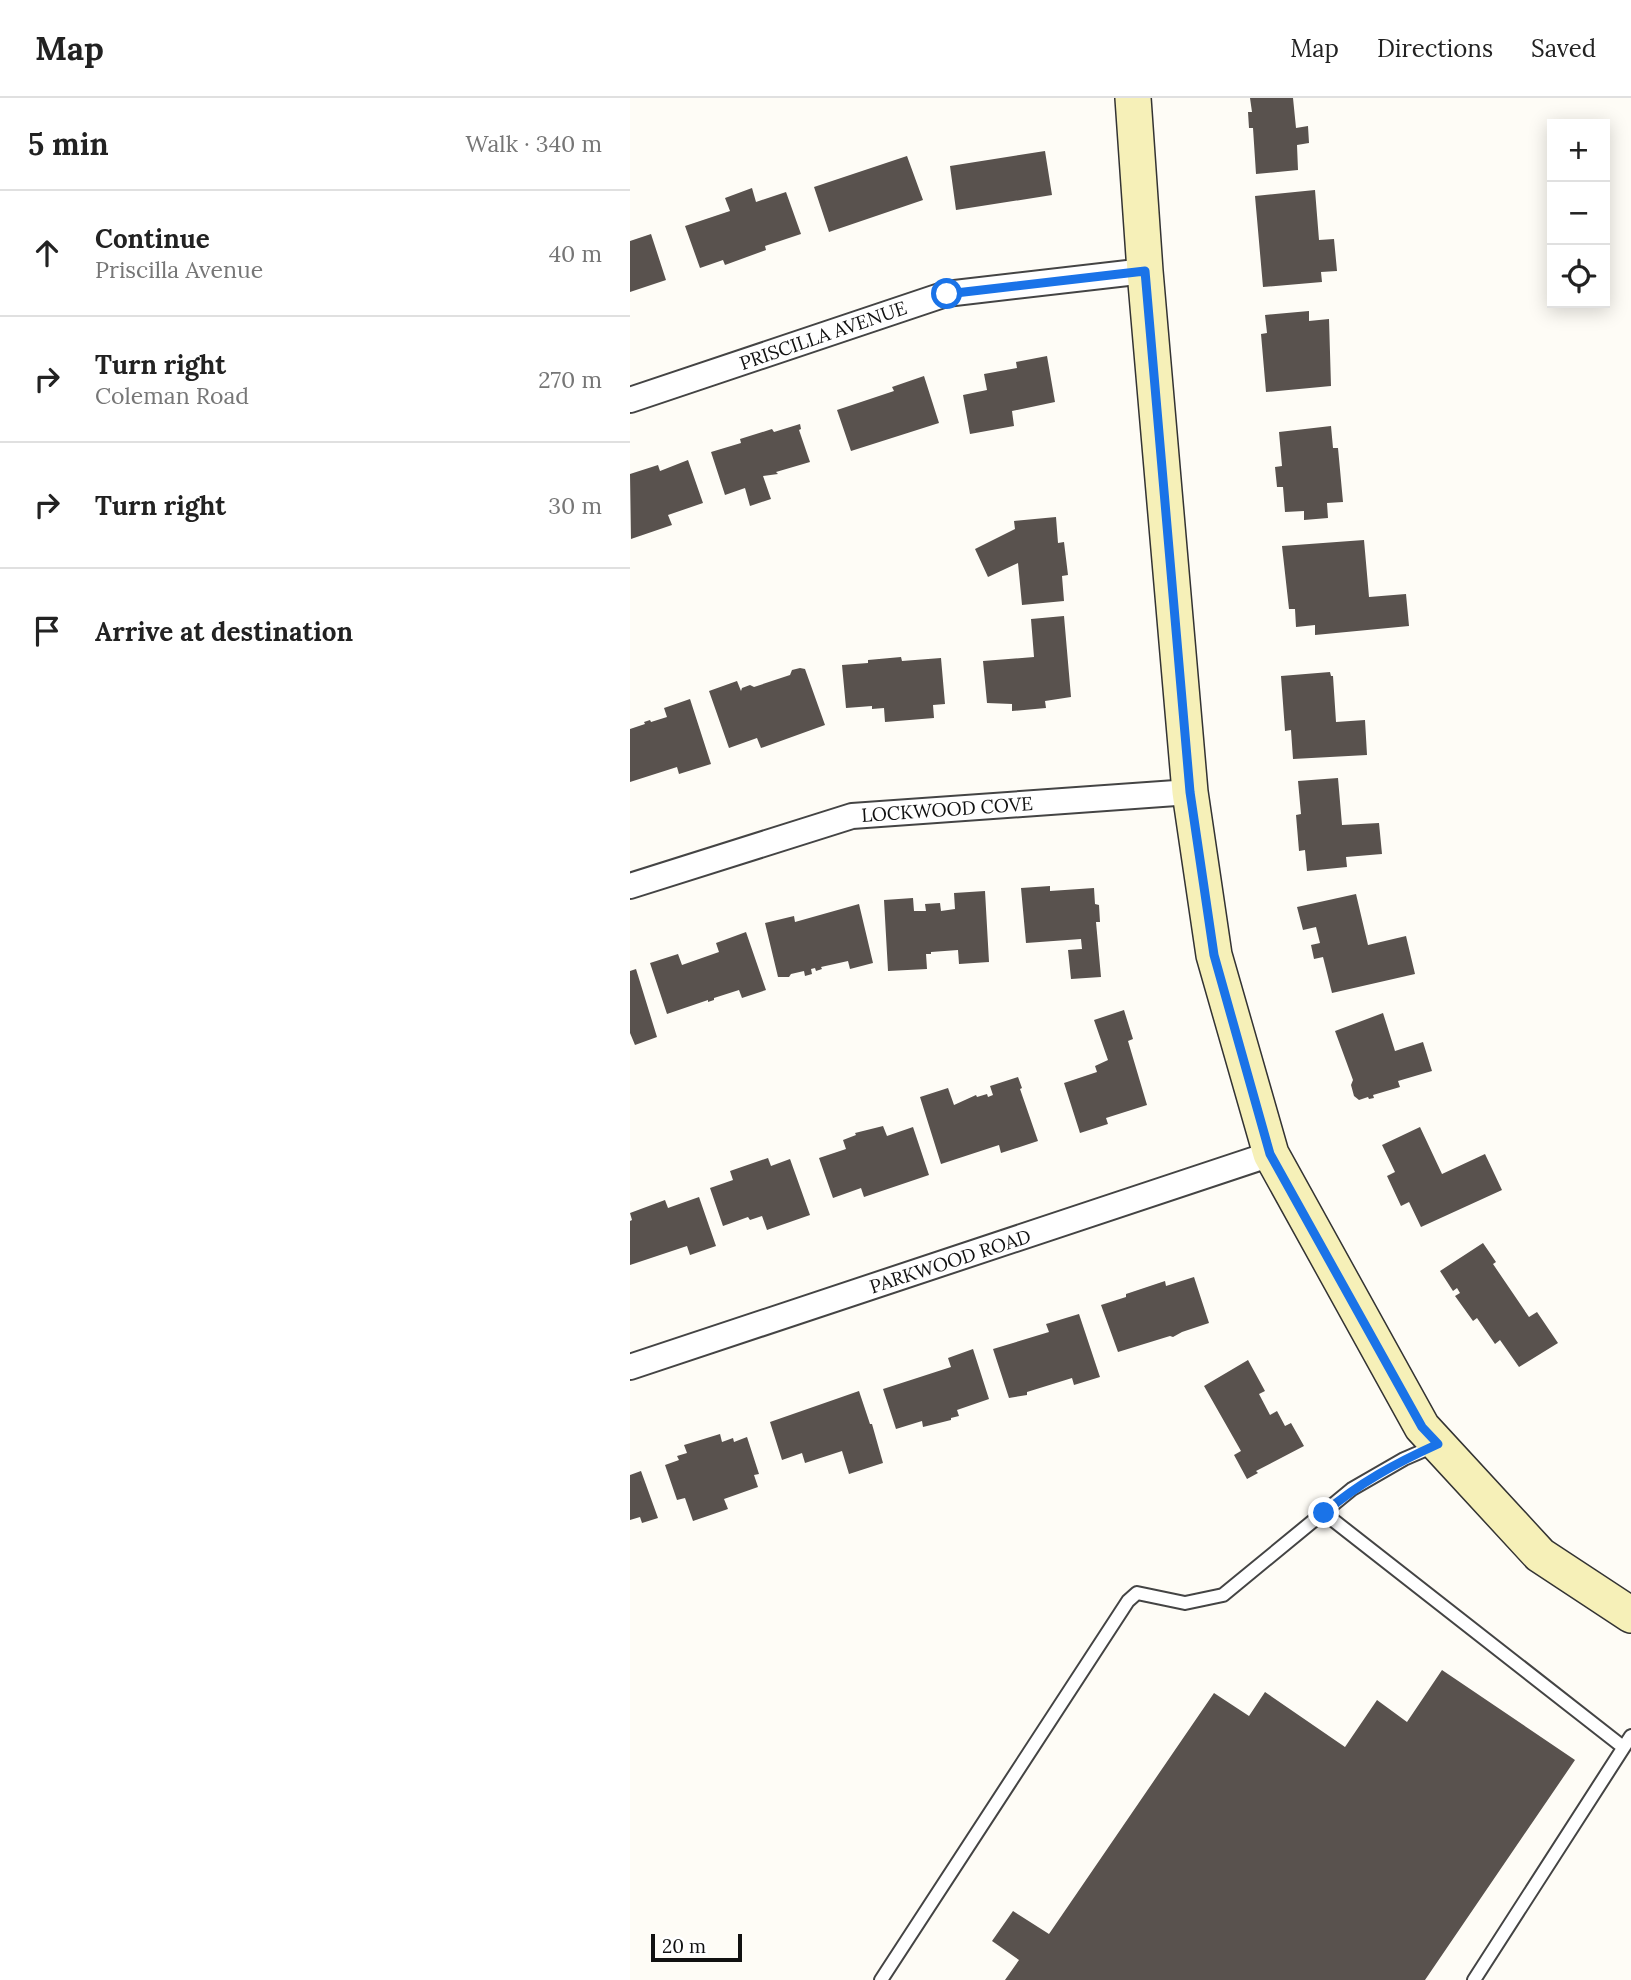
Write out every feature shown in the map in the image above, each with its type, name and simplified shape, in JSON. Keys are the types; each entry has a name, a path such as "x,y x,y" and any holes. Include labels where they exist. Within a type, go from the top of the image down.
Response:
{"main road":[{"path":"1133,98 1145,271 1190,792 1214,955 1270,1154 1422,1427 1541,1555 1631,1615"}],"street":[{"name":"PRISCILLA AVENUE","path":"630,400 947,294 1145,271"},
{"name":"LOCKWOOD COVE","path":"630,887 852,816 1190,792"},
{"name":"PARKWOOD ROAD","path":"630,1367 1270,1154"}],"lane":[{"path":"881,1980 1128,1601 1137,1593 1185,1603 1223,1595 1352,1489 1438,1444"},
{"path":"1324,1513 1623,1747"},
{"path":"1474,1980 1631,1736"}],"building":[{"path":"1250,98 1293,98 1296,128 1308,126 1309,143 1297,145 1298,170 1256,174 1253,128 1249,128 1248,112 1252,112"},
{"path":"1045,151 1052,195 956,210 950,166"},
{"path":"907,156 923,200 829,232 814,187"},
{"path":"752,188 756,202 786,192 801,234 765,246 766,250 725,265 723,260 700,268 685,226 730,211 725,198"},
{"path":"1315,190 1319,240 1334,239 1337,271 1321,272 1322,282 1263,287 1255,196"},
{"path":"651,234 666,280 630,292 630,241"},
{"path":"1309,311 1309,321 1329,319 1331,386 1266,392 1261,334 1267,333 1265,315"},
{"path":"1047,356 1055,402 1012,411 1014,426 970,434 963,395 987,390 984,374 1017,368 1016,362"},
{"path":"924,376 939,423 851,451 837,410 894,391 892,387"},
{"path":"800,424 799,430 810,462 776,472 778,474 763,476 771,499 750,506 745,488 725,495 711,452 741,443 740,439"},
{"path":"1331,426 1333,448 1338,448 1343,502 1327,503 1328,518 1304,520 1304,511 1285,512 1283,487 1277,487 1275,467 1282,466 1279,432"},
{"path":"688,460 703,503 668,515 672,525 631,539 630,474 658,465 660,471"},
{"path":"1056,517 1058,543 1064,542 1068,575 1062,576 1064,601 1022,605 1018,563 988,577 975,549 1015,529 1014,521"},
{"path":"1364,540 1369,597 1406,594 1409,626 1315,635 1315,625 1296,627 1295,609 1289,609 1282,546"},
{"path":"1064,616 1071,697 1045,701 1046,708 1012,711 1012,704 987,703 983,661 1034,657 1031,619"},
{"path":"901,657 902,661 941,658 945,704 933,705 934,718 885,722 884,708 846,708 842,665"},
{"path":"805,669 825,725 761,748 757,738 729,748 709,691 737,681 741,691 750,685 754,687 790,675 792,670"},
{"path":"1330,672 1333,676 1336,722 1365,720 1367,755 1293,759 1291,730 1285,731 1281,676"},
{"path":"690,699 711,764 679,774 677,767 630,782 630,729 650,720 651,722 667,717 664,708"},
{"path":"1338,778 1342,825 1379,823 1382,854 1346,857 1347,867 1307,871 1305,850 1299,851 1296,815 1301,814 1298,781"},
{"path":"1050,886 1050,891 1094,888 1095,904 1099,905 1100,922 1096,922 1101,977 1071,979 1068,950 1082,949 1081,939 1026,943 1021,888"},
{"path":"985,891 989,962 959,964 958,950 931,952 926,954 927,969 888,971 884,900 913,898 914,911 926,911 925,904 940,903 941,911 955,909 954,893"},
{"path":"1356,894 1368,945 1406,936 1415,974 1332,993 1323,957 1314,959 1311,945 1320,943 1316,927 1303,930 1297,907"},
{"path":"859,904 873,963 850,969 848,961 821,967 822,969 816,971 815,968 811,969 812,974 805,976 804,971 789,977 778,977 765,923 794,916 795,922"},
{"path":"746,932 766,990 742,998 739,990 667,1014 650,963 678,954 682,965 719,952 716,943"},
{"path":"636,969 657,1037 635,1045 630,1033 630,971"},
{"path":"1124,1010 1133,1039 1128,1041 1147,1105 1106,1118 1108,1124 1080,1133 1064,1083 1097,1072 1095,1066 1108,1060 1094,1020"},
{"path":"1383,1013 1395,1051 1423,1042 1432,1071 1398,1081 1400,1087 1373,1095 1374,1098 1359,1100 1354,1096 1351,1085 1353,1080 1335,1031"},
{"path":"1018,1077 1038,1141 1001,1153 999,1145 941,1164 920,1097 948,1088 954,1105 976,1095 993,1095 990,1086"},
{"path":"883,1126 887,1136 913,1127 929,1175 864,1197 861,1188 833,1198 819,1158 846,1149 843,1140 856,1135 855,1133"},
{"path":"1420,1127 1442,1174 1485,1154 1502,1190 1421,1227 1409,1202 1401,1206 1387,1176 1395,1172 1382,1145"},
{"path":"768,1158 771,1166 790,1159 810,1215 767,1230 762,1216 750,1220 748,1217 723,1226 710,1188 733,1180 730,1171"},
{"path":"699,1197 716,1246 690,1255 687,1246 630,1265 630,1213 665,1200 668,1208"},
{"path":"1483,1243 1496,1262 1493,1264 1529,1317 1537,1312 1558,1343 1519,1367 1500,1340 1495,1344 1477,1318 1473,1321 1455,1296 1460,1293 1457,1288 1453,1291 1440,1271"},
{"path":"1194,1277 1209,1323 1173,1337 1118,1352 1101,1305 1165,1281 1166,1286"},
{"path":"1079,1314 1100,1377 1074,1385 1072,1378 1027,1392 1027,1395 1009,1398 993,1349 1049,1332 1046,1324"},
{"path":"973,1349 989,1399 957,1410 959,1416 951,1420 923,1427 922,1421 896,1429 883,1389 951,1367 948,1358"},
{"path":"1248,1360 1265,1391 1259,1394 1270,1415 1277,1411 1285,1426 1291,1423 1304,1446 1256,1471 1258,1473 1247,1479 1234,1455 1241,1451 1204,1386"},
{"path":"859,1391 883,1463 849,1474 842,1451 805,1463 802,1453 782,1460 770,1422"},
{"path":"720,1434 722,1442 733,1438 734,1442 747,1437 759,1474 754,1475 758,1487 724,1499 728,1509 693,1521 685,1498 677,1500 665,1465 679,1460 677,1456 687,1453 684,1445"},
{"path":"641,1471 658,1518 642,1523 640,1517 630,1520 630,1475"},
{"path":"1442,1670 1575,1760 1425,1980 1005,1980 1019,1960 992,1941 1013,1911 1049,1934 1214,1693 1249,1716 1265,1692 1345,1747 1377,1700 1407,1722"}],"route":[{"path":"947,294 1145,271 1190,792 1214,955 1270,1154 1422,1427 1438,1444 1352,1489 1324,1513"}]}
